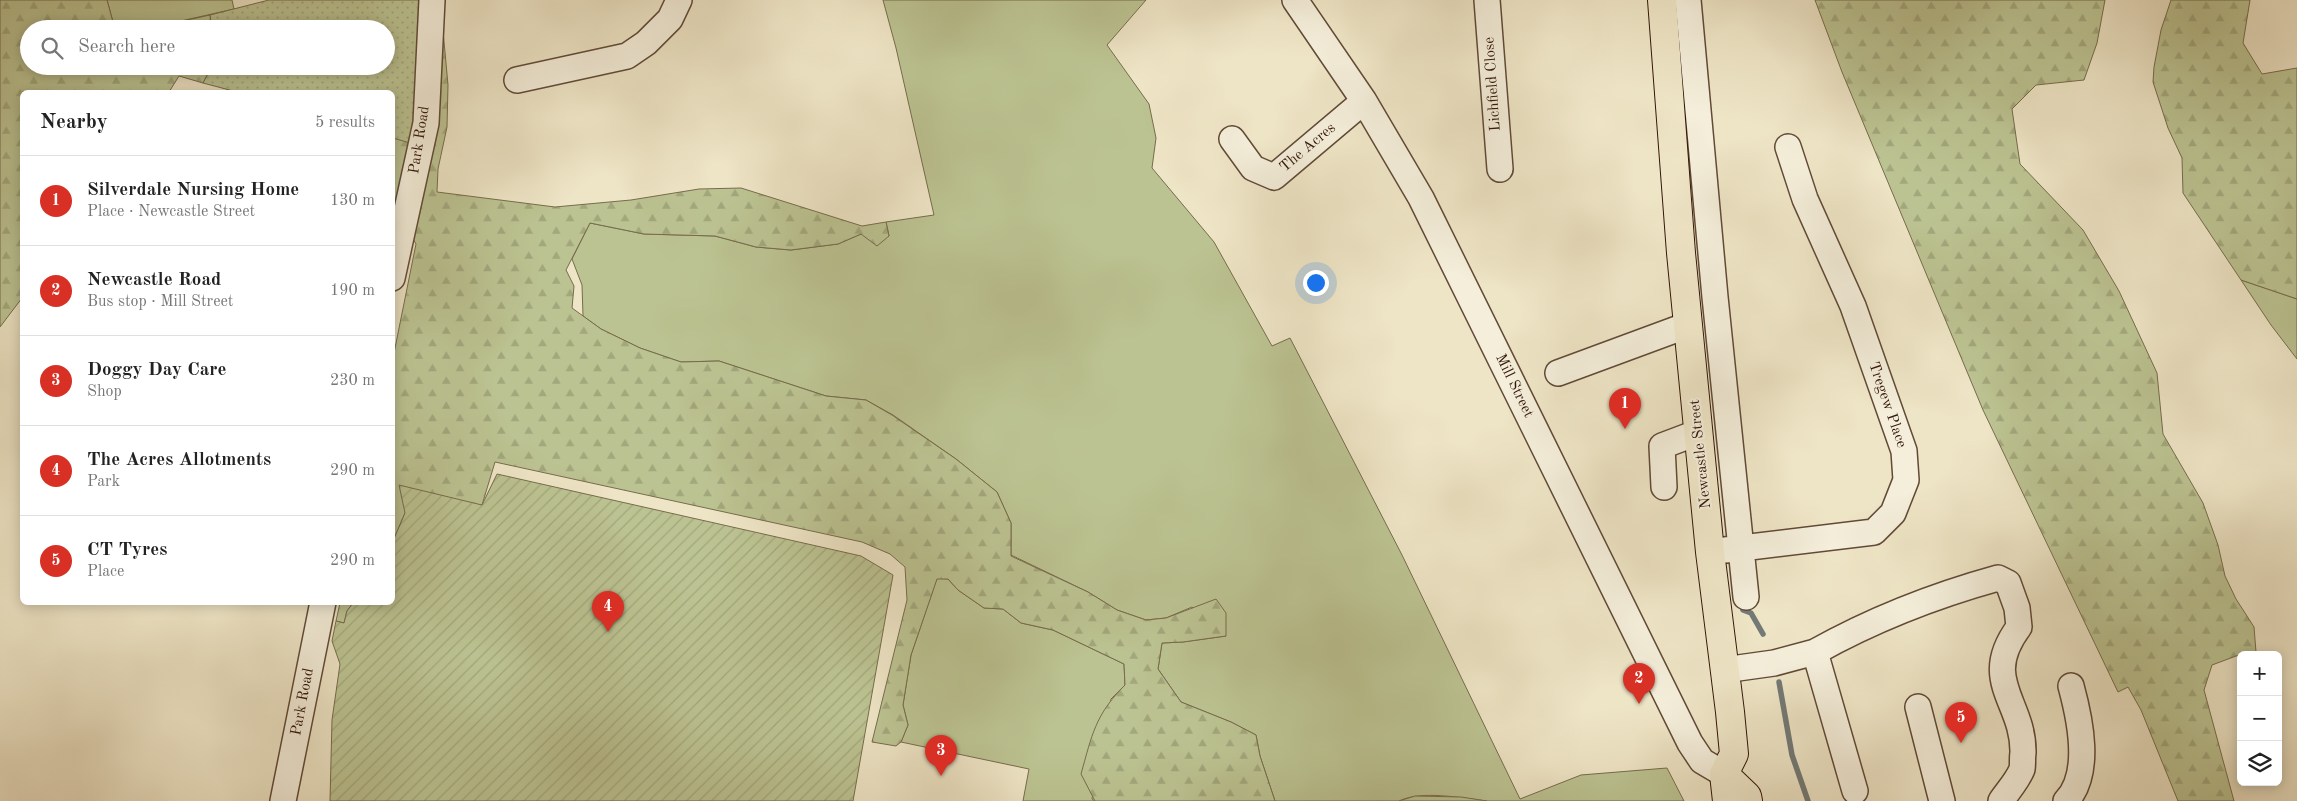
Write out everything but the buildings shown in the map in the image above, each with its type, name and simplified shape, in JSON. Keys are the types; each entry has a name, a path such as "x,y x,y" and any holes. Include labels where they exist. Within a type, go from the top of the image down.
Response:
{"main road":[{"name":"Newcastle Street","path":"1662,0 1688,326 1710,552 1734,754 1724,774"},
{"path":"1724,774 1727,801"},
{"path":"1724,774 1747,796 1748,801"}],"street":[{"name":"Park Road","path":"395,264 426,123 432,0"},
{"path":"517,80 627,56 646,43 670,19 679,0"},
{"name":"Mill Street","path":"1295,0 1364,101 1421,198 1690,743 1702,761 1724,774"},
{"name":"Lichfield Close","path":"1487,0 1500,169"},
{"name":"Newcastle Street","path":"1688,0 1746,597"},
{"name":"The Acres","path":"1232,139 1253,168 1274,177 1364,101"},
{"path":"1672,132 1700,130"},
{"name":"Tregew Place","path":"1710,552 1874,532 1893,513 1906,480 1904,451 1853,306 1805,199 1788,147"},
{"path":"1558,373 1688,326"},
{"path":"1664,487 1662,446 1699,432"},
{"path":"1724,670 1774,662 1815,652 1861,627 1910,606 1998,578 2008,584 2017,608 2019,627 2008,642 2003,658 2002,679 2023,740 2022,769 2001,801"},
{"name":"Park Road","path":"283,801 322,605"},
{"path":"1815,652 1855,791"},
{"path":"2066,801 2075,785 2080,770 2081,750 2081,732 2071,686"},
{"path":"1918,707 1942,801"}],"green space":[{"path":"0,0 107,0 112,20 20,20 20,75 207,75 203,83 179,76 170,90 20,90 20,301 0,327"},
{"path":"107,0 232,0 234,9 186,20 112,20"},
{"path":"269,0 427,0 416,124 410,143 395,139 395,90 229,90 203,83 207,75 395,75 395,20 211,20 210,15"},
{"path":"883,0 1146,0 1107,45 1149,104 1156,138 1152,168 1214,242 1272,346 1290,338 1402,555 1520,799 1581,775 1667,768 1684,801 1487,801 1430,795 1399,801 1275,801 1260,756 1256,735 1231,722 1181,702 1158,669 1162,643 1226,636 1192,607 1166,618 1146,620 1117,610 1088,592 1011,555 1011,523 997,492 956,459 893,415 866,400 826,396 719,361 681,362 640,348 601,329 583,316 582,285 572,259 590,223 644,234 715,236 756,247 791,250 838,244 861,234 889,236 886,222 934,215 896,48"},
{"path":"1815,0 2105,0 2097,43 2084,80 2036,85 2012,109 2020,164 2083,230 2119,291 2157,373 2163,434 2203,503 2218,545 2225,576 2236,599 2254,627 2256,651 2237,651 2237,656 2212,665 2204,690 2234,801 2178,801 2141,710 2128,687 2118,692 1983,410 1842,72"},
{"path":"2171,0 2250,0 2243,43 2262,74 2297,68 2297,299 2241,280 2183,193 2182,158 2168,128 2153,82 2161,30"},
{"path":"441,9 448,85 447,127 438,169 437,192 555,207 631,200 699,189 741,188 862,226 886,222 889,236 877,246 861,234 838,244 791,250 756,247 715,236 644,234 590,223 566,270 574,286 572,308 601,329 640,348 681,362 719,361 826,396 866,400 892,415 956,459 997,492 1011,523 1011,556 1088,592 1117,610 1146,620 1166,618 1216,599 1226,613 1226,636 1162,643 1158,669 1181,702 1231,722 1256,735 1260,756 1275,801 1095,801 1081,774 1096,726 1107,706 1125,685 1124,664 1053,630 1021,623 1003,609 984,608 958,590 948,579 937,579 911,655 903,705 908,725 901,742 896,746 872,742 907,600 905,567 890,554 862,542 495,462 482,505 405,513 395,536 395,348 416,244 395,208 395,93"},
{"path":"210,15 211,20 187,20"},
{"path":"2241,280 2297,299 2297,359 2271,325"},
{"path":"497,474 861,556 893,575 853,801 330,801 332,720 340,664 332,641 336,621 344,623 347,611 352,605 395,605 395,536 405,513 399,485 482,505"},
{"path":"937,578 948,579 958,590 984,608 1003,609 1021,623 1053,630 1124,664 1125,685 1111,699 1092,799 1095,801 1023,801 1029,769 901,742 908,725 903,705 911,655"},
{"path":"340,605 352,605 347,611 344,623 336,621"},
{"path":"1415,796 1461,797 1487,801 1399,801"}],"waterway":[{"path":"1743,610 1751,613 1763,634"},
{"path":"1779,682 1792,755 1808,801"}],"place":[{"name":"Silverdale Nursing Home","path":"1625,429"},
{"name":"The Acres Allotments","path":"608,632"},
{"name":"Newcastle Road","path":"1639,704"},
{"name":"CT Tyres","path":"1961,743"},
{"name":"Doggy Day Care","path":"941,776"}]}
